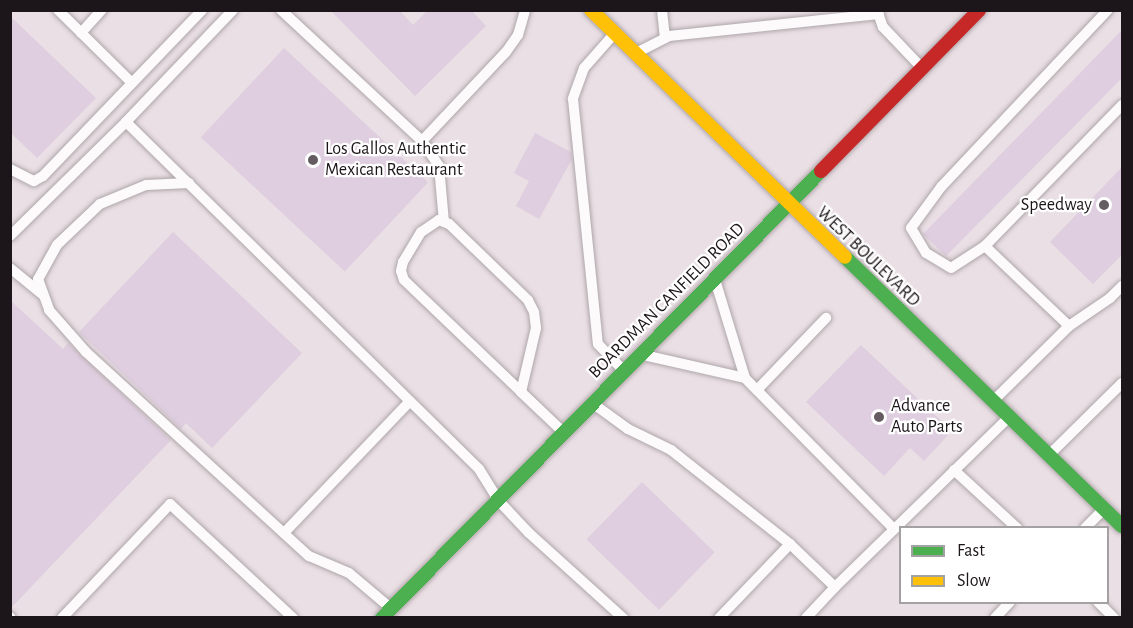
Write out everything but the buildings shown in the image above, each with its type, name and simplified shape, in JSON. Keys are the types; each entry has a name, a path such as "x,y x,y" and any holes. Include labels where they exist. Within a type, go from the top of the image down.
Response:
{"main road":[{"name":"WEST BOULEVARD","path":"591,10 788,205 1122,526"},
{"name":"BOARDMAN CANFIELD ROAD","path":"392,614 563,432 979,10"}],"lane":[{"path":"58,10 132,82"},
{"path":"81,33 102,10"},
{"path":"10,169 24,179 34,181 43,176 202,10"},
{"path":"10,236 126,122 233,10"},
{"path":"281,10 422,141 439,166 444,222"},
{"path":"422,141 506,52 518,35 525,10"},
{"path":"662,10 665,38"},
{"path":"1108,10 941,187 911,228 926,253 951,268 985,246 1122,105"},
{"path":"633,54 665,38 878,12 883,27 922,68"},
{"path":"614,34 584,68 573,99 598,344 624,371"},
{"path":"126,122 479,469 498,500 623,618"},
{"path":"189,183 146,185 100,204 57,245 38,279 49,310 86,352 309,556 349,573 392,614"},
{"path":"521,392 536,328 534,312 528,300 444,222 439,220 422,232 403,262 401,271 404,280 521,392 563,432"},
{"path":"985,246 1068,326"},
{"path":"10,268 44,296"},
{"path":"715,279 745,378 894,529"},
{"path":"993,401 1068,326 1110,298 1122,286"},
{"path":"757,390 826,318"},
{"path":"641,354 745,378"},
{"path":"1049,456 1122,383"},
{"path":"284,533 410,401"},
{"path":"592,403 628,429 671,450 790,544 835,588"},
{"path":"806,618 1009,417"},
{"path":"954,470 1015,526"},
{"path":"62,618 170,504 293,618"},
{"path":"1087,526 1104,508"},
{"path":"719,618 790,544"},
{"path":"995,618 1009,604"},
{"path":"1099,604 1114,618"}],"traffic: fast":[{"path":"382,618 821,171"},
{"path":"845,257 1122,526"}],"traffic: slow":[{"path":"591,10 845,257"}],"traffic: jam":[{"path":"821,171 979,10"}],"place":[{"name":"Los Gallos Authentic Mexican Restaurant","path":"313,160"},
{"name":"Speedway","path":"1104,205"},
{"name":"Advance Auto Parts","path":"879,417"}]}
